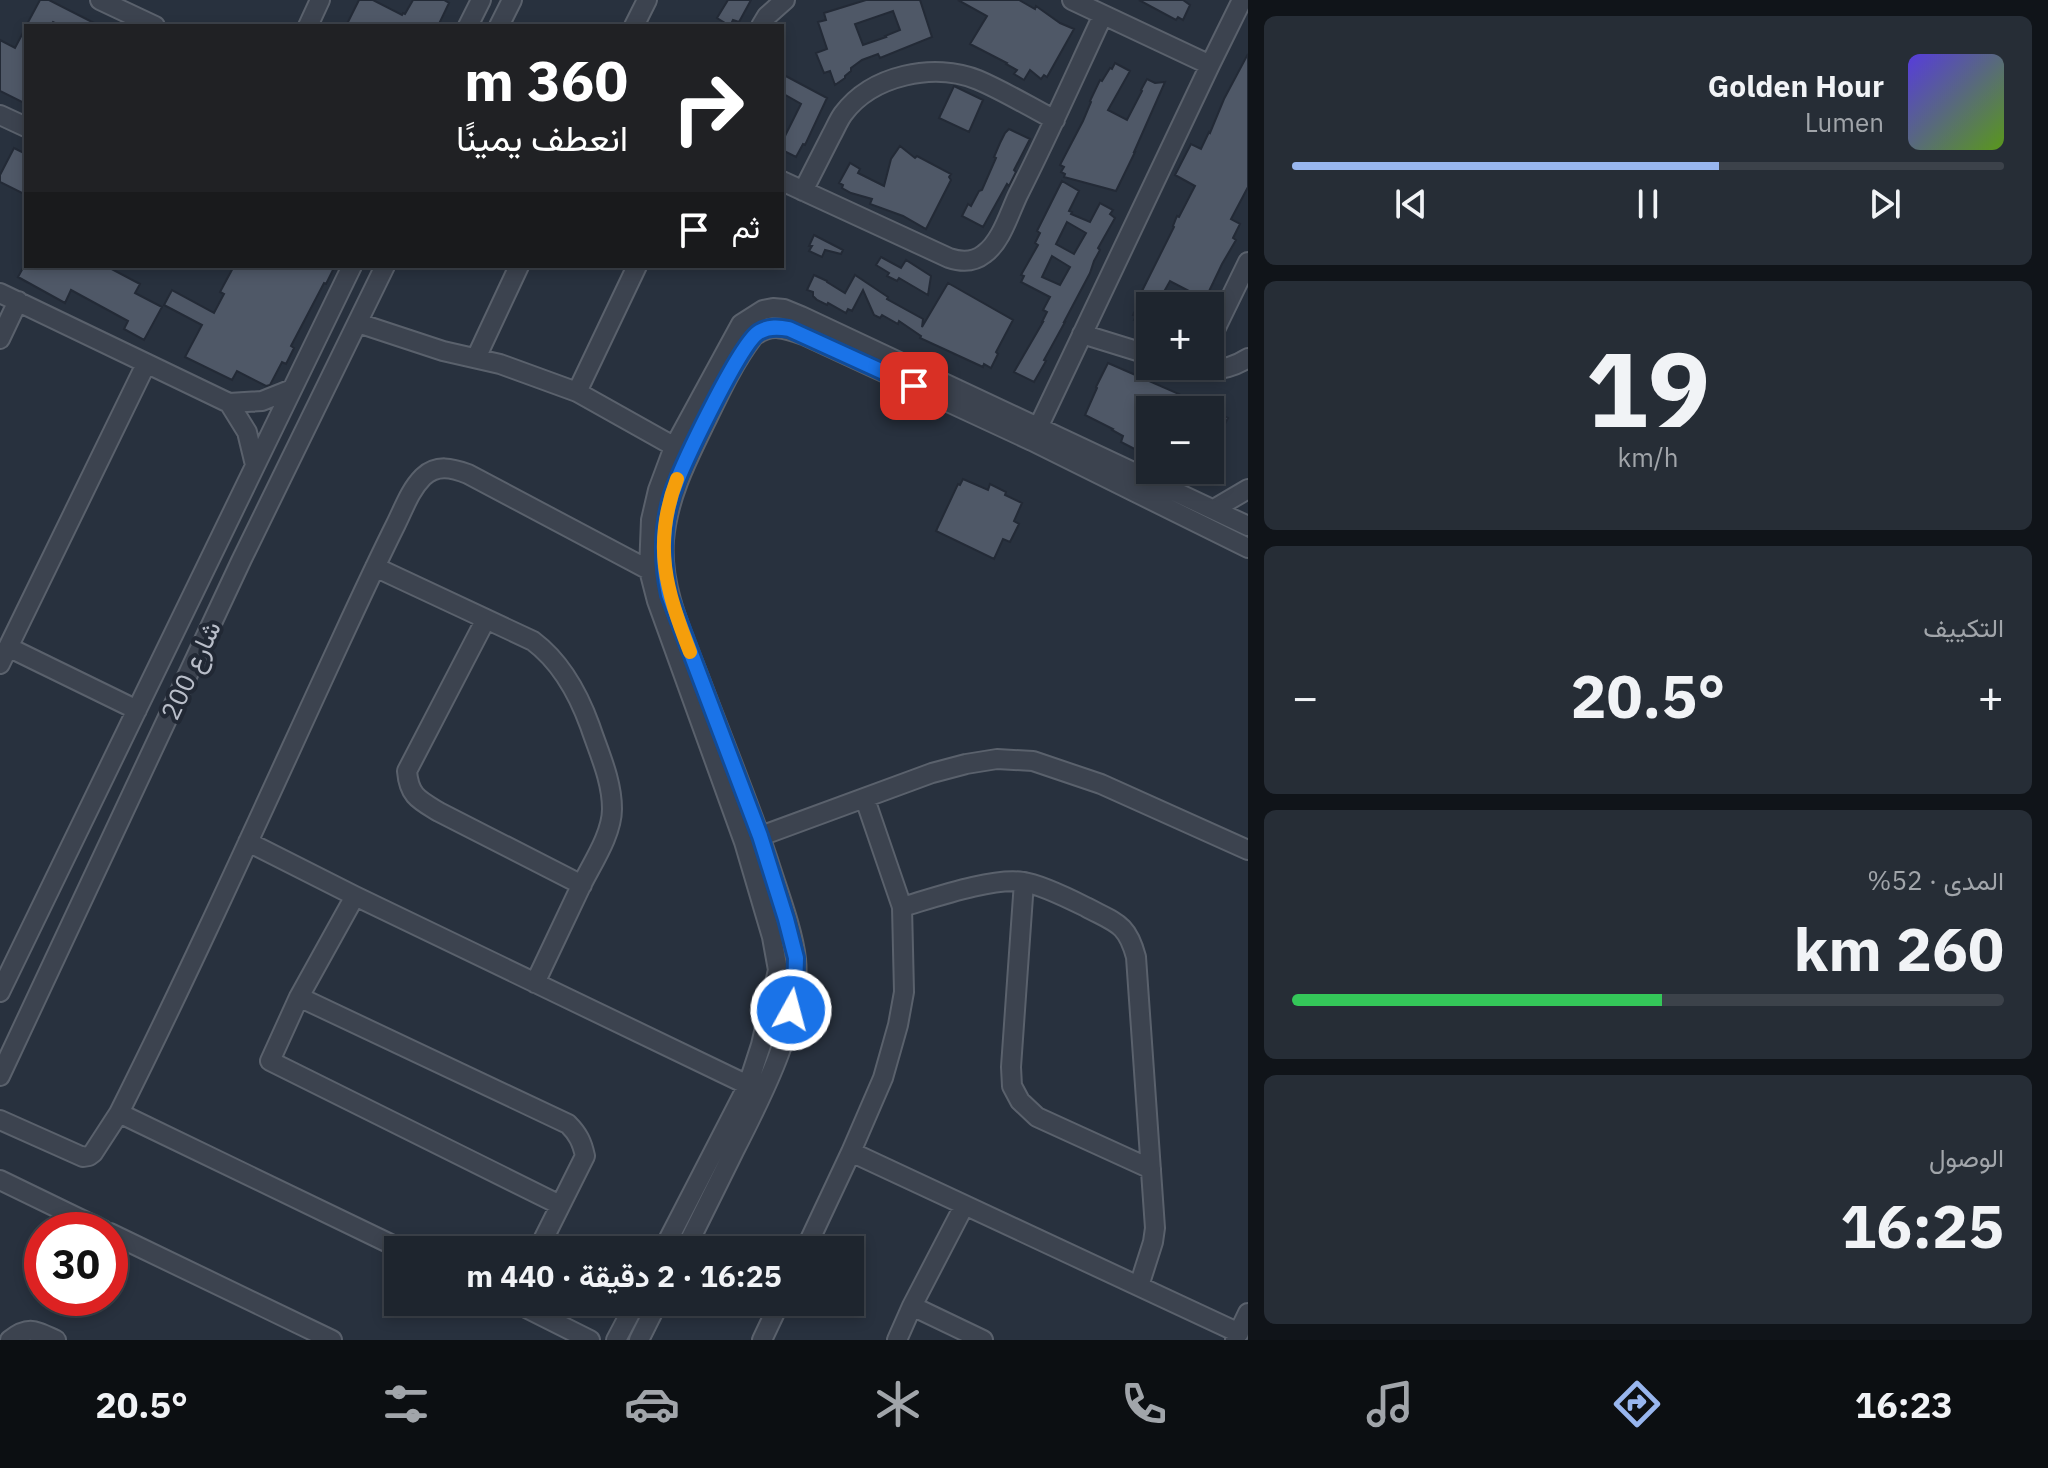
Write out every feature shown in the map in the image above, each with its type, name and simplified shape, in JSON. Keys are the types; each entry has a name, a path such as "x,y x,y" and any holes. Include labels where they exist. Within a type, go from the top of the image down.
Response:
{"street":[{"path":"100,0 151,24"},
{"path":"309,24 320,0"},
{"path":"469,24 481,0"},
{"path":"500,24 512,0"},
{"path":"635,24 647,0"},
{"path":"763,24 785,0"},
{"path":"1072,0 1210,65"},
{"path":"1035,434 1242,0"},
{"path":"784,182 949,258 971,261 983,256 998,238 1103,15"},
{"path":"803,191 841,116 867,91 900,77 951,73 976,79 1055,120"},
{"path":"0,115 24,126"},
{"path":"1224,311 1248,262"},
{"name":"شارع 200","path":"0,992 351,268"},
{"name":"شارع 200","path":"0,1076 241,561 384,268"},
{"path":"476,358 518,268"},
{"path":"577,392 636,268"},
{"path":"0,293 229,403 262,401 292,389"},
{"path":"0,339 18,301"},
{"path":"691,1236 756,1089 761,1045 778,970 752,839 657,601 651,520 658,490 682,451 741,324 763,310 773,308 801,316 1035,434 1248,548"},
{"path":"358,323 392,336 523,371 577,392 682,451"},
{"path":"1082,334 1136,351"},
{"path":"1224,368 1248,358"},
{"path":"137,710 4,655 146,364"},
{"path":"229,403 247,432 255,465"},
{"path":"1035,434 1248,526"},
{"path":"0,1120 83,1157 93,1153 119,1113 181,990 375,567 412,491 422,478 443,468 468,474 657,572"},
{"path":"1214,509 1248,489"},
{"path":"215,549 241,561"},
{"path":"375,567 533,641 547,651 584,707 608,780 612,813 601,850 535,983"},
{"path":"486,619 407,771 408,788 422,802 439,812 582,885"},
{"path":"752,839 932,773 997,759 1033,761 1101,784 1248,850 1248,861"},
{"path":"812,1236 883,1078 904,992 902,907 865,799"},
{"path":"248,842 756,1089"},
{"path":"902,907 995,883 1024,882 1070,899 1117,923 1130,937 1136,957 1155,1228 1139,1286"},
{"path":"1024,882 1012,1086 1020,1101 1037,1117 1151,1169"},
{"path":"355,896 299,997 270,1061 560,1205"},
{"path":"9,973 41,988"},
{"path":"299,997 568,1124 583,1143 585,1156 545,1236"},
{"path":"671,1236 756,1089"},
{"path":"119,1113 384,1241"},
{"path":"851,1152 1139,1286 1237,1337 1248,1313"},
{"path":"0,1180 66,1212"},
{"path":"0,1189 48,1212"},
{"path":"897,1340 964,1206"},
{"path":"128,1242 332,1340"},
{"path":"128,1251 312,1340"},
{"path":"912,1306 983,1340"},
{"path":"542,1316 590,1340"},
{"path":"616,1340 629,1316"},
{"path":"639,1340 651,1316"},
{"path":"762,1340 773,1316"},
{"path":"10,1340 20,1332 36,1330 56,1340"}],"building":[{"path":"40,0 49,0 96,24 53,22 27,24"},
{"path":"359,0 373,0 402,15 413,0 444,0 449,3 439,24 347,24"},
{"path":"728,0 751,0 739,22 733,20 727,24 717,18"},
{"path":"866,0 920,0 932,37 880,58 878,54 862,60 835,85 830,71 824,73 816,53 827,49 818,22 826,20 824,13","holes":["893,11 900,30 863,45 855,24"]},
{"path":"958,0 1019,0 1035,9 1036,6 1074,29 1047,77 1044,75 1041,79 1030,70 1024,80 1014,74 1017,70 1007,63 970,44 987,16"},
{"path":"1139,0 1183,0 1190,5 1183,20 1178,17 1176,20"},
{"path":"24,31 24,103 0,91 0,40 15,48"},
{"path":"1248,54 1248,187 1231,219 1240,224 1233,238 1236,240 1209,292 1189,292 1170,281 1164,292 1142,292 1177,216 1195,186 1175,175 1191,144 1201,149"},
{"path":"1115,63 1130,71 1108,110 1127,120 1147,79 1155,83 1165,82 1116,191 1064,177 1065,174 1061,172 1064,167 1060,165 1100,80"},
{"path":"784,75 827,98 796,157 784,151 784,138 801,104 784,94"},
{"path":"954,86 983,100 969,132 939,118"},
{"path":"1009,129 1030,139 1009,186 1007,184 983,227 962,216 968,204 971,206 982,190 1000,143"},
{"path":"900,146 915,158 917,156 951,174 951,180 926,229 903,216 870,204 872,199 851,193 839,183 850,163 860,169 858,173 884,186 891,159"},
{"path":"14,148 24,153 24,194 0,182 0,175"},
{"path":"1062,181 1079,191 1069,211 1071,214 1090,222 1100,203 1113,210 1110,214 1115,218 1034,382 1014,372 1043,322 1047,312 1043,310 1050,297 1021,282 1024,276 1021,275 1038,245 1035,243 1040,233 1037,231","holes":["1067,222 1086,233 1074,254 1056,244","1052,256 1070,267 1060,285 1042,277"]},
{"path":"814,235 843,250 841,254 825,250 822,257 809,251"},
{"path":"881,257 901,268 906,260 931,276 928,295 899,278 897,281 887,276 889,273 876,265"},
{"path":"24,266 110,268 140,284 135,293 162,307 144,340 124,329 128,321 71,290 65,303 18,277"},
{"path":"233,268 334,268 291,346 294,348 286,364 282,362 270,385 266,386 237,371 232,380 185,357 202,325 164,305 172,290 214,313 224,294 220,292"},
{"path":"814,275 845,293 855,275 887,299 923,319 922,327 948,283 1013,320 991,368 984,364 983,367 920,338 899,321 898,324 882,315 880,318 874,315 863,290 852,311 848,309 846,313 817,300 813,292 807,290"},
{"path":"1108,363 1136,375 1136,380 1147,380 1179,394 1136,396 1136,450 1121,442 1123,436 1113,429 1085,415"},
{"path":"963,479 988,490 990,484 1022,503 1014,521 1019,524 1010,542 1003,539 994,559 936,531"}],"slow traffic":[{"path":"677,479 664,543 665,575 690,652"}],"route":[{"path":"791,1010 796,958 786,919 760,836 669,595 664,543 668,512 676,483 726,380 759,332 778,327 789,329 914,386"}]}
